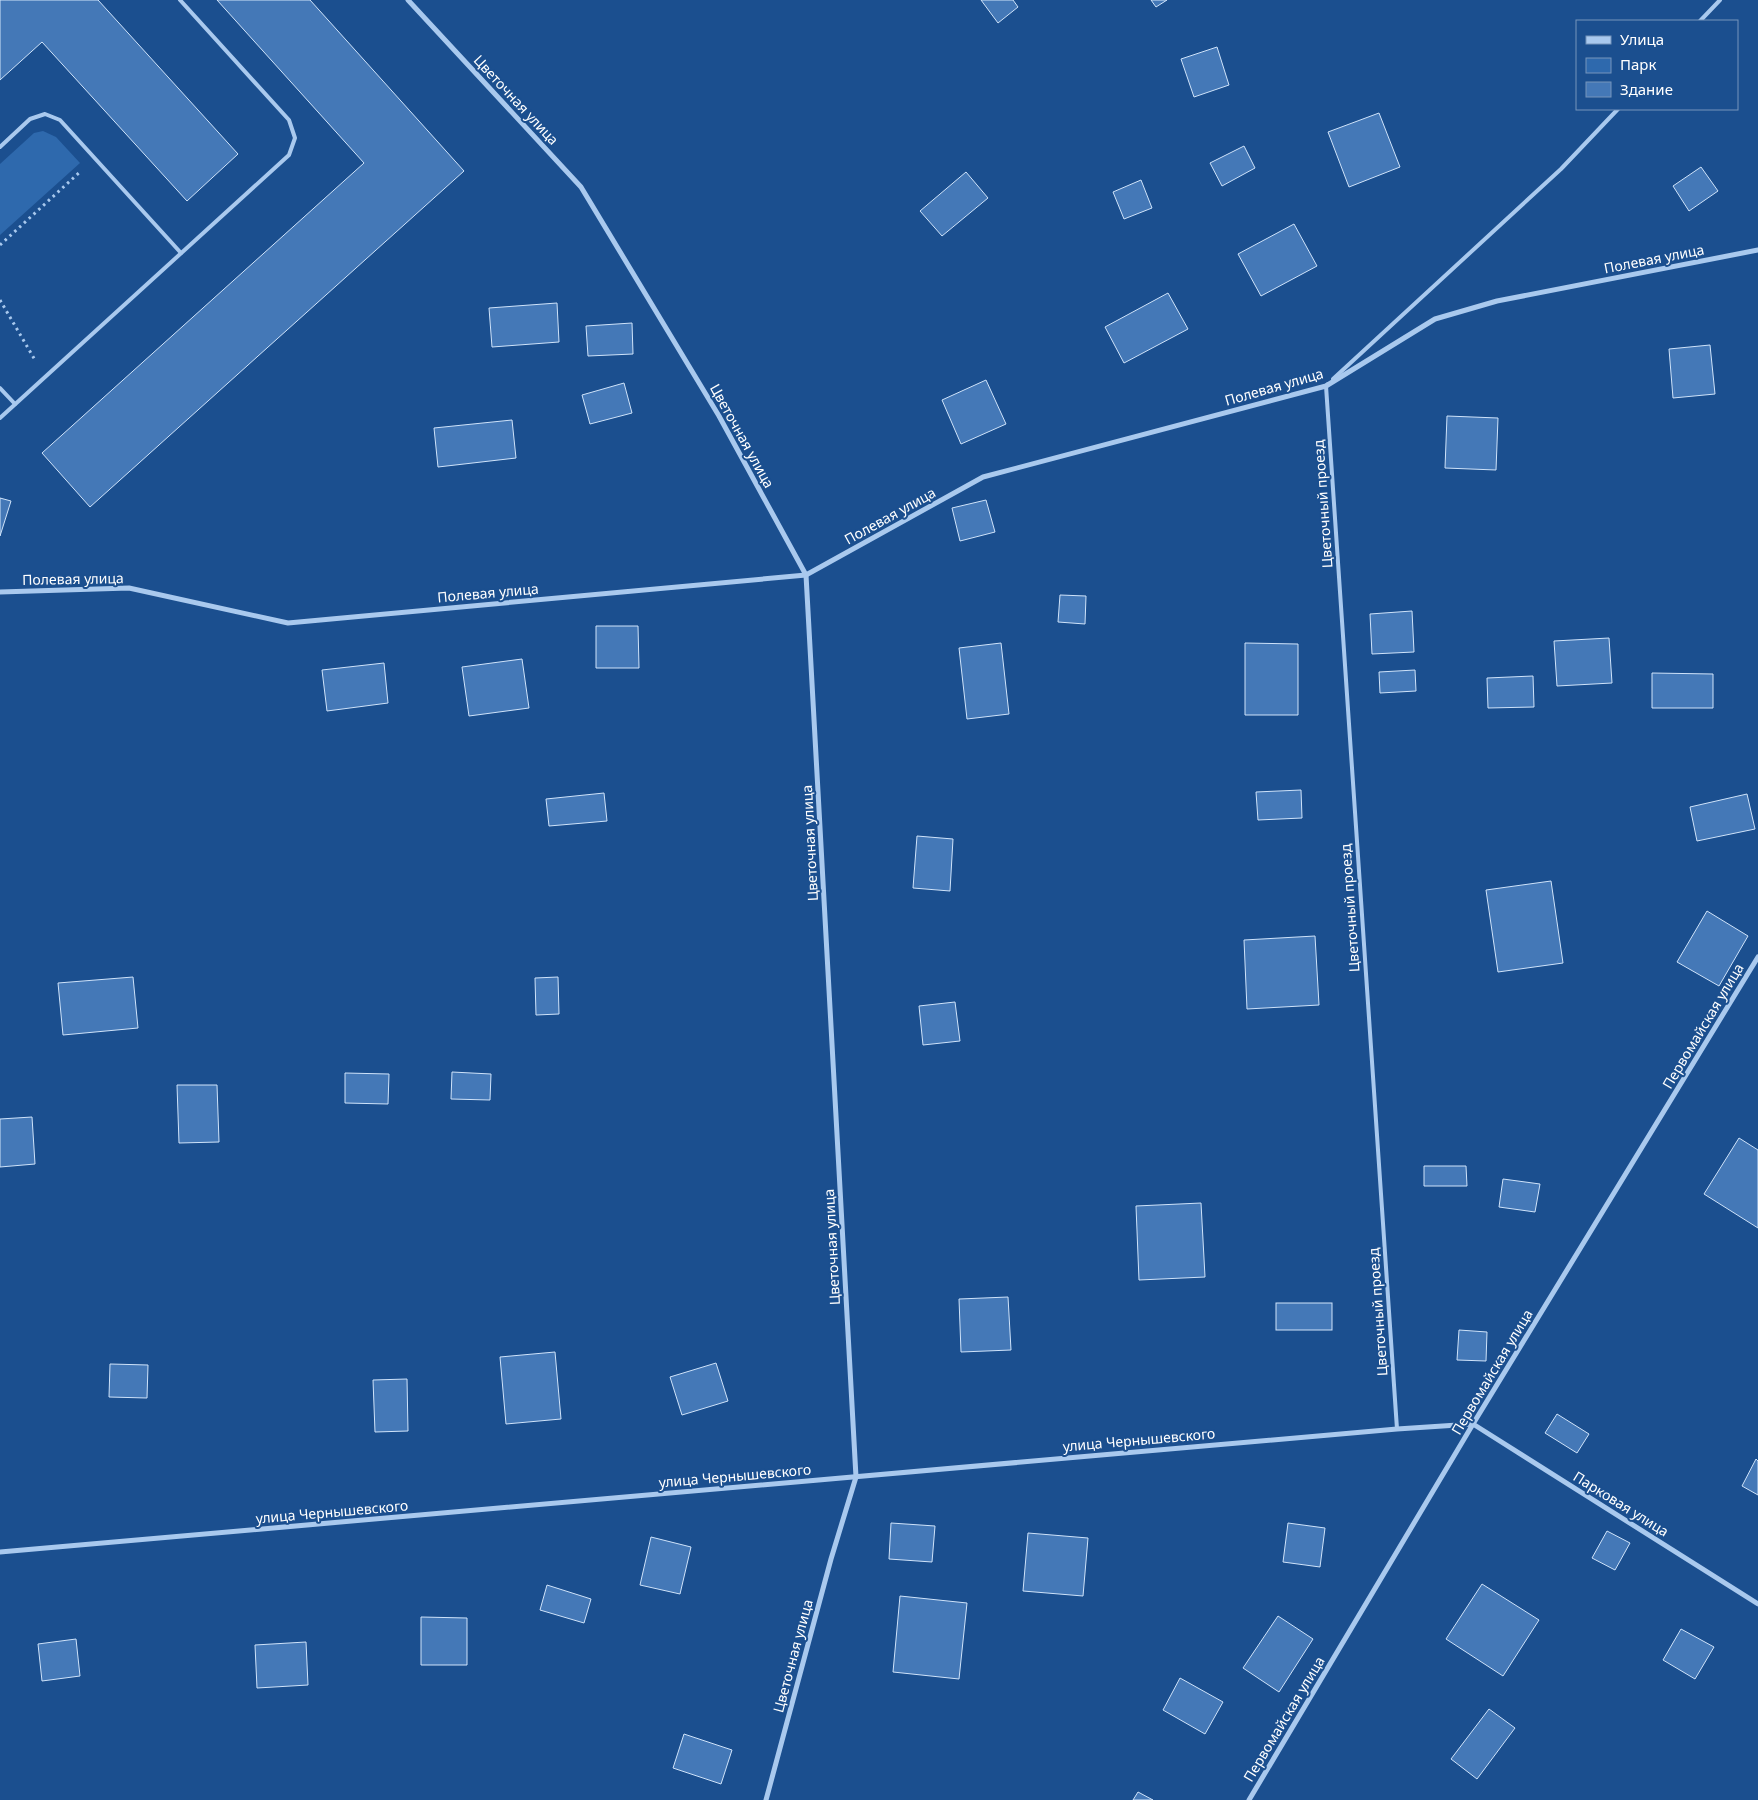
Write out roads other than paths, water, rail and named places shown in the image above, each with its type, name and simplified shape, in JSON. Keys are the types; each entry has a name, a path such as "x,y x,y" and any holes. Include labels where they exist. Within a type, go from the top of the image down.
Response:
{"street":[{"name":"Цветочная улица","path":"408,0 581,187 719,416 806,575 856,1477 831,1559 766,1800"},
{"name":"Полевая улица","path":"0,592 129,588 288,623 806,575 983,477 1326,386 1435,319 1497,301 1758,250"},
{"name":"Первомайская улица","path":"1249,1800 1473,1424 1758,957"},
{"name":"улица Чернышевского","path":"0,1552 1397,1429 1473,1424"},
{"name":"Парковая улица","path":"1473,1424 1758,1604"}],"lane":[{"path":"0,418 289,154 295,138 289,120 180,0"},
{"path":"1701,20 1720,0"},
{"path":"1326,386 1561,169 1617,110"},
{"path":"0,147 30,119 45,114 60,120 181,253"},
{"name":"Цветочный проезд","path":"1326,386 1397,1429"},
{"path":"0,388 15,404"}]}
